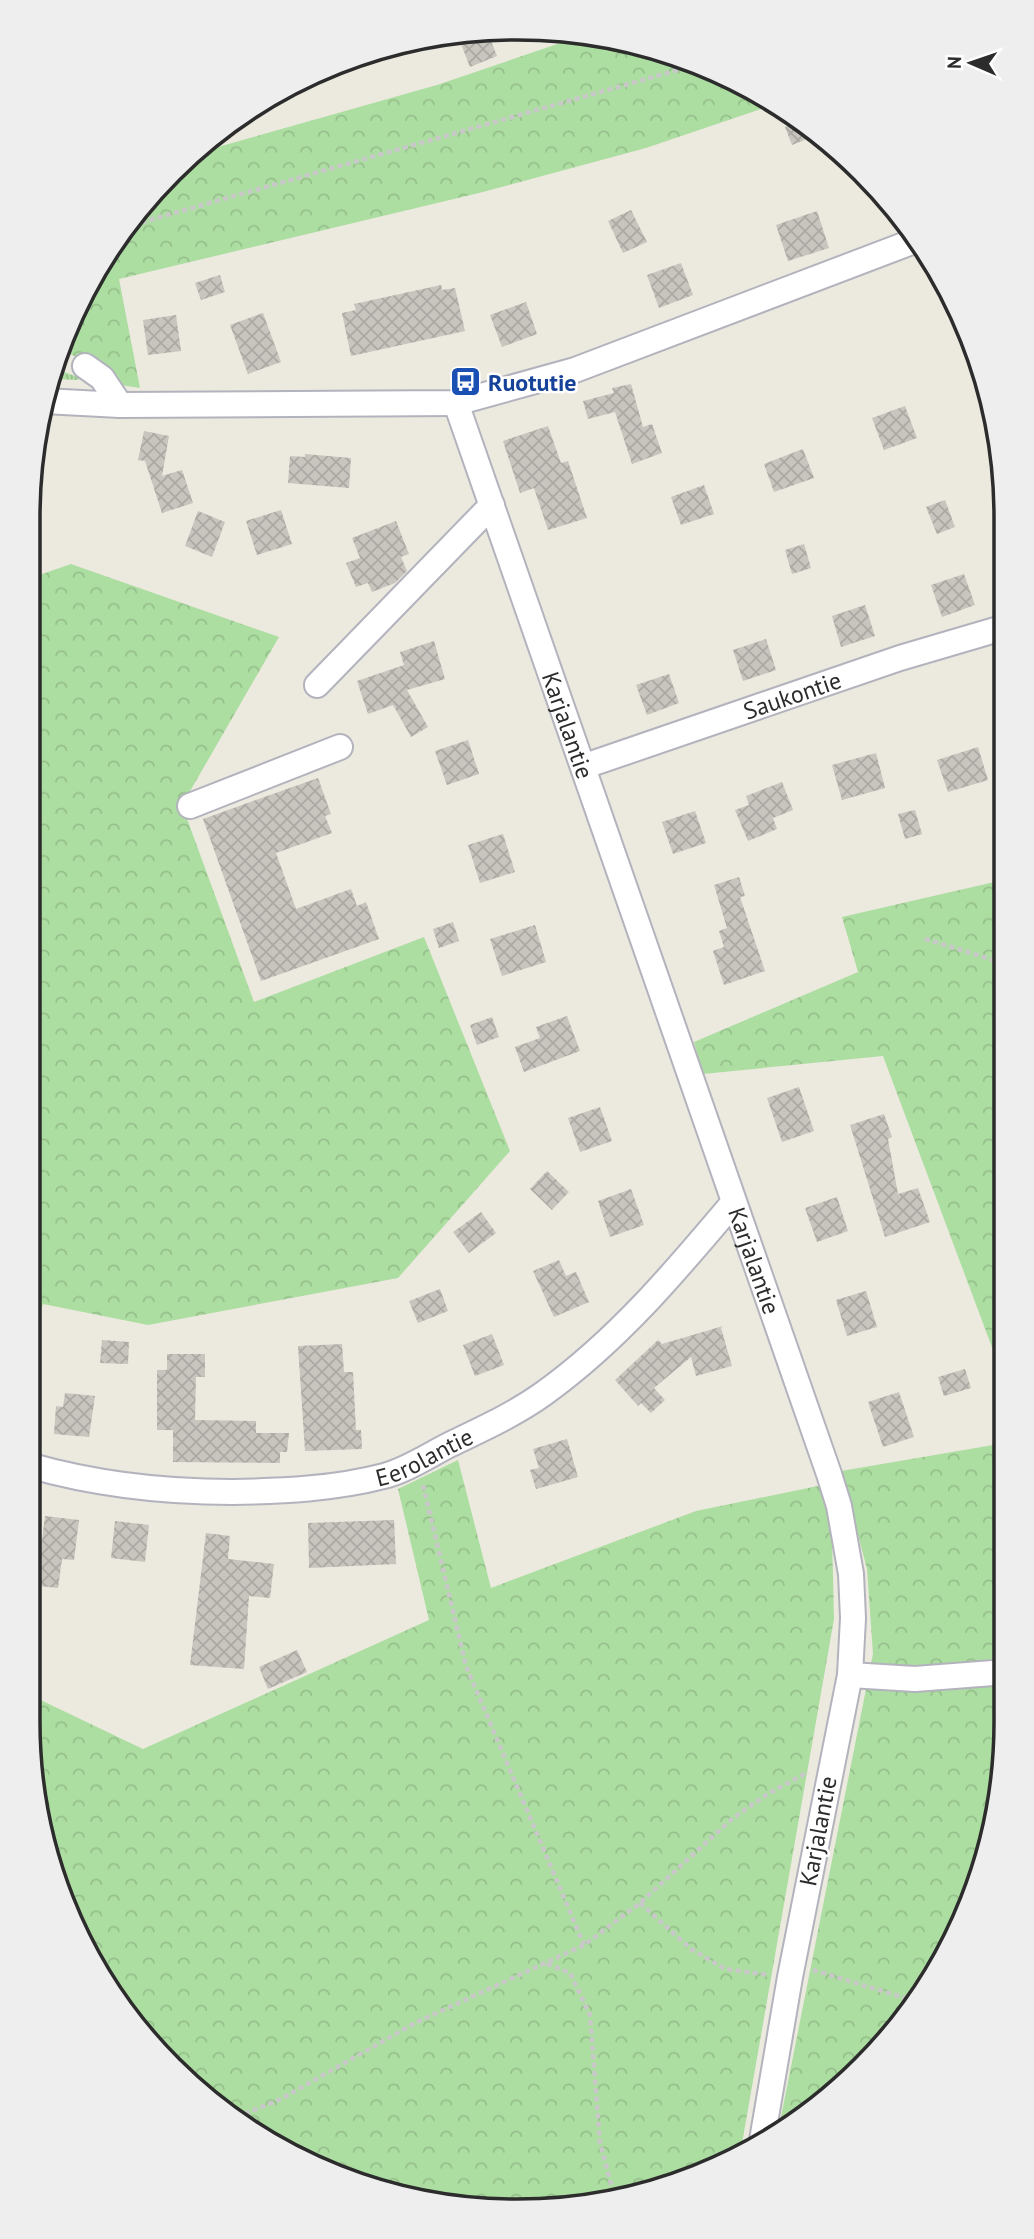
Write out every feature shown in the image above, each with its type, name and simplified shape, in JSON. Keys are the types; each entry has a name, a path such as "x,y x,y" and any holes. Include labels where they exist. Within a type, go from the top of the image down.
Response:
{"street":[{"path":"54,402 120,405 456,403 575,370 907,244"},
{"path":"85,366 102,378 120,405"},
{"name":"Karjalantie","path":"456,403 585,766 839,1506 851,1574 853,1618 850,1675 791,1970 764,2129"},
{"path":"317,685 492,505"},
{"name":"Saukontie","path":"585,766 905,656 994,630"},
{"path":"190,806 340,747"},
{"name":"Eerolantie","path":"40,1467 121,1484 180,1492 278,1491 337,1486 387,1475 490,1425 543,1394 602,1346 669,1279 733,1203"},
{"path":"850,1675 915,1679 994,1673"}],"path":[{"path":"143,222 679,70"},
{"path":"925,939 994,960"},
{"path":"418,1461 466,1666 584,1945"},
{"path":"246,2113 281,2099 415,2023 584,1945 640,1903 732,1819 766,1795 832,1759"},
{"path":"640,1903 691,1949 725,1969 791,1970 905,1998"},
{"path":"546,1964 570,1973 590,2015 600,2143 612,2189"}],"green space":[{"path":"562,42 640,56 728,89 762,109 646,148 479,193 119,279 140,388 113,384 105,370 70,354 89,306 121,252 180,180 217,147 437,85"},
{"path":"63,372 80,378 61,379"},
{"path":"71,564 279,637 182,805 254,1002 424,937 510,1151 398,1278 148,1325 43,1304 40,1315 40,575"},
{"path":"994,882 994,1353 883,1056 703,1074 694,1042 858,972 842,917"},
{"path":"994,1445 993,1753 978,1845 945,1933 930,1960 895,2012 854,2059 781,2119 873,1654 867,1569 841,1471"},
{"path":"458,1460 491,1588 696,1511 823,1485 832,1535 834,1619 742,2142 728,2150 640,2183 548,2198 455,2195 394,2183 364,2173 306,2150 279,2135 227,2100 203,2080 180,2059 139,2012 89,1933 66,1875 49,1815 41,1753 40,1700 143,1749 429,1620 398,1489"}],"building":[{"path":"491,41 497,56 470,67 461,43"},
{"path":"788,126 807,139 792,145 785,127"},
{"path":"631,210 647,242 623,253 608,221"},
{"path":"817,211 829,248 788,261 776,225"},
{"path":"681,263 693,295 659,308 647,275"},
{"path":"220,275 225,292 201,300 195,283"},
{"path":"441,285 442,290 455,288 465,331 351,356 342,313 356,310 354,304"},
{"path":"526,302 537,334 502,347 490,315"},
{"path":"263,313 281,362 248,374 230,325"},
{"path":"176,315 181,351 148,355 143,320"},
{"path":"631,384 643,427 652,424 662,453 632,464 615,412 588,419 583,401 614,393 612,388"},
{"path":"905,406 917,438 884,450 872,418"},
{"path":"548,426 561,463 568,461 587,518 548,530 534,488 520,493 503,441"},
{"path":"144,431 169,436 162,476 182,470 193,503 162,513 145,461 138,460"},
{"path":"803,449 814,478 774,492 764,464"},
{"path":"305,454 351,458 349,488 288,483 290,456 305,457"},
{"path":"704,485 714,514 681,525 671,497"},
{"path":"945,500 955,527 937,534 926,507"},
{"path":"281,510 292,544 257,555 246,521"},
{"path":"198,511 225,522 212,557 185,546"},
{"path":"396,521 409,554 401,557 407,571 395,583 372,592 368,583 356,587 346,563 360,558 352,538"},
{"path":"804,544 811,568 792,574 785,550"},
{"path":"964,574 975,605 942,617 931,585"},
{"path":"865,605 875,636 841,647 832,616"},
{"path":"766,639 776,670 743,681 733,650"},
{"path":"434,641 445,679 407,690 428,727 411,737 393,705 368,714 357,681 404,665 400,652"},
{"path":"669,674 679,703 647,715 636,685"},
{"path":"468,740 479,774 447,785 435,751"},
{"path":"978,747 988,780 948,792 937,760"},
{"path":"876,753 885,788 842,800 832,765"},
{"path":"318,778 331,814 325,816 332,833 276,853 296,909 351,889 357,906 366,902 379,939 261,981 203,819"},
{"path":"782,782 793,810 773,818 777,829 748,841 735,810 749,805 746,796"},
{"path":"915,810 922,834 905,839 898,814"},
{"path":"695,811 706,843 673,854 662,822"},
{"path":"503,834 515,872 480,883 468,845"},
{"path":"739,877 745,896 740,897 765,971 724,985 713,951 724,947 719,931 727,928 714,885"},
{"path":"453,922 459,941 439,948 433,929"},
{"path":"535,925 546,962 502,976 490,939"},
{"path":"567,1016 580,1051 524,1072 515,1047 540,1038 536,1027"},
{"path":"492,1017 499,1037 477,1045 470,1025"},
{"path":"799,1087 814,1131 782,1142 767,1098"},
{"path":"600,1107 612,1141 580,1152 568,1118"},
{"path":"884,1114 892,1137 888,1139 898,1194 918,1188 930,1222 885,1237 850,1125"},
{"path":"547,1171 569,1192 552,1210 530,1189"},
{"path":"631,1189 644,1225 610,1237 598,1201"},
{"path":"837,1197 848,1231 817,1242 805,1208"},
{"path":"481,1212 496,1233 469,1253 453,1232"},
{"path":"559,1260 566,1276 576,1272 589,1302 554,1317 533,1271"},
{"path":"440,1289 448,1311 418,1323 409,1301"},
{"path":"866,1291 877,1327 847,1336 836,1300"},
{"path":"723,1326 721,1328 732,1366 696,1376 691,1357 654,1388 665,1400 651,1413 641,1403 638,1406 615,1380 658,1340 662,1344"},
{"path":"492,1334 504,1365 475,1376 463,1345"},
{"path":"102,1340 129,1342 128,1364 100,1363"},
{"path":"342,1344 344,1372 353,1372 356,1430 361,1430 362,1449 305,1451 298,1346"},
{"path":"167,1354 205,1354 205,1377 196,1377 195,1420 256,1421 256,1433 289,1433 287,1452 280,1452 280,1463 173,1462 173,1430 157,1430 157,1370 167,1370"},
{"path":"965,1369 971,1388 944,1396 938,1377"},
{"path":"899,1392 914,1437 883,1447 868,1402"},
{"path":"65,1393 95,1396 89,1437 54,1434 56,1406 63,1407"},
{"path":"567,1439 578,1477 536,1489 530,1470 539,1468 533,1449"},
{"path":"45,1516 79,1520 74,1560 62,1559 58,1588 40,1586"},
{"path":"394,1520 396,1564 309,1568 308,1523"},
{"path":"115,1521 149,1525 145,1562 111,1558"},
{"path":"206,1533 230,1536 228,1559 274,1564 270,1598 249,1596 244,1669 190,1665"},
{"path":"297,1650 307,1672 268,1689 259,1667"}],"place":[{"name":"Ruotutie","path":"465,382"}]}
